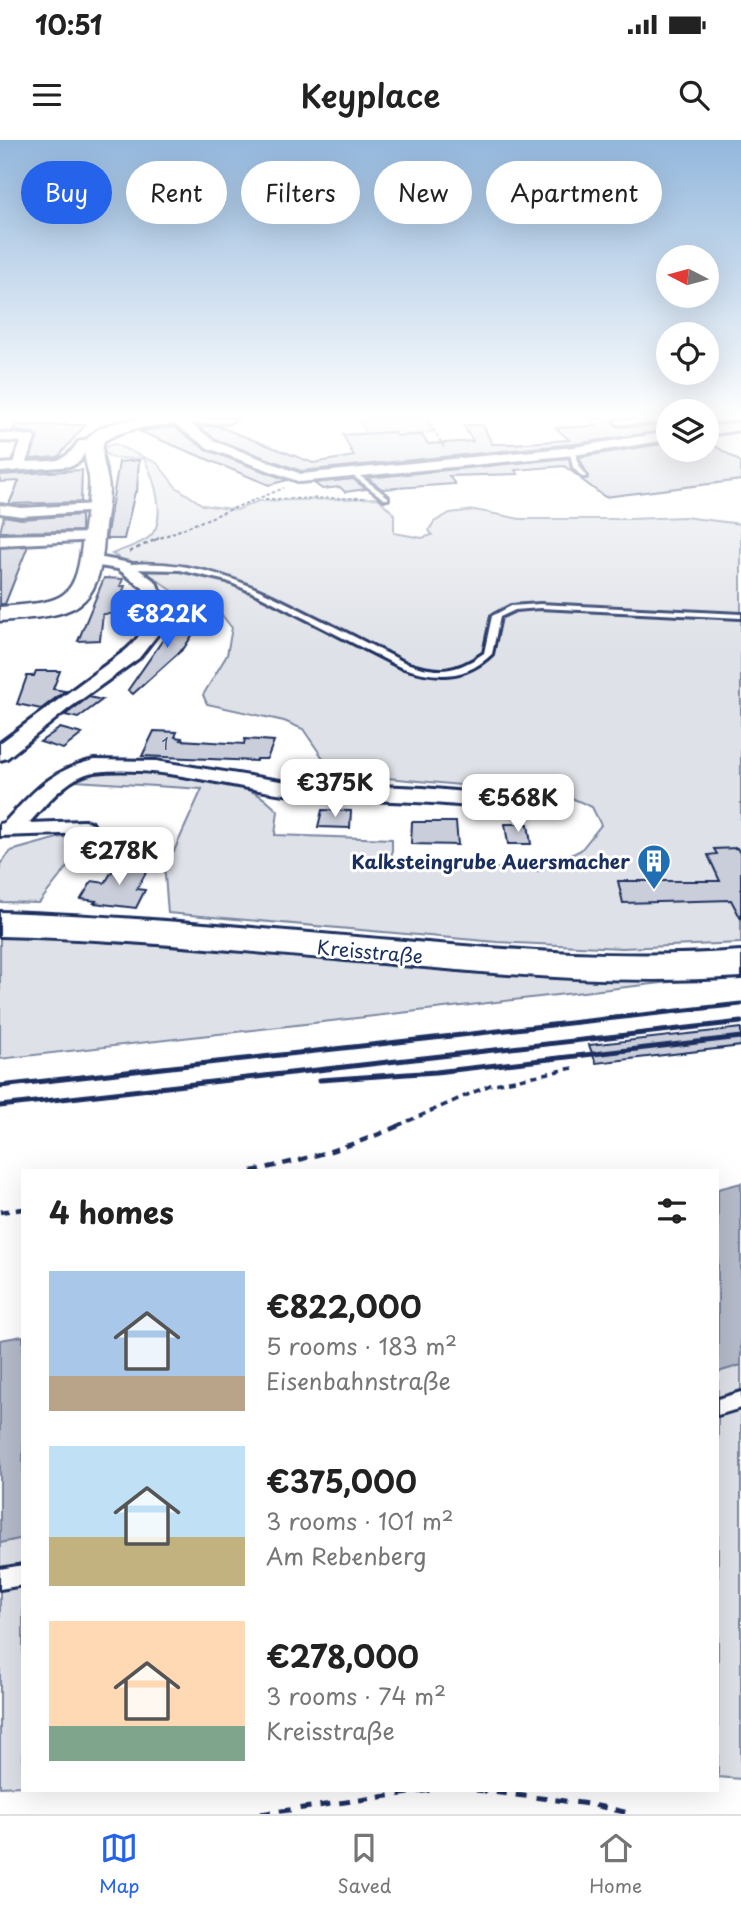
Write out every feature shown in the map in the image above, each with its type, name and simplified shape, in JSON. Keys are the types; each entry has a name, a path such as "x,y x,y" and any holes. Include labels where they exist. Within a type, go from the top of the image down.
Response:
{"main road":[{"name":"Kreisstraße","path":"0,924 111,928 555,967 685,969 741,964"}],"street":[{"path":"0,614 46,608 66,601 86,584 92,561 98,496"},
{"path":"0,509 21,512 97,508"},
{"path":"0,540 94,537"},
{"path":"0,754 38,722 134,652 147,639 155,625 156,596 144,580 124,561 92,561"},
{"path":"5,830 41,796 73,772 94,766 156,767 287,788 423,794 476,800"},
{"path":"5,830 84,828"}],"lane":[{"path":"124,561 180,568 229,579 403,665 438,674 464,669 488,654 496,616 514,608 540,606 741,616"},
{"path":"719,1407 741,1400"},
{"path":"0,1580 21,1575"}],"path":[{"path":"124,561 174,531 267,496"},
{"path":"262,499 386,498"},
{"path":"261,1169 307,1159 365,1141 489,1085 573,1068"},
{"path":"0,1212 21,1209"},
{"path":"260,1814 417,1792"},
{"path":"492,1792 589,1804 633,1814"}],"shaded area":[{"path":"157,496 190,496 203,505 237,510 258,501 378,498 394,514 394,533 422,538 432,535 429,530 434,522 450,513 475,510 520,519 684,517 741,524 741,943 622,948 497,942 168,913 164,863 76,856 39,903 0,902 0,864 11,851 61,837 120,841 174,851 202,789 75,781 95,772 154,771 223,782 260,796 278,811 275,835 392,839 392,862 539,871 581,850 601,825 592,807 565,795 356,775 325,761 303,729 284,721 207,704 203,695 227,655 232,628 214,605 181,597 148,573 112,554 136,545 154,531 158,521"},
{"path":"0,936 9,936 688,980 0,1059"},
{"path":"741,1365 741,1779 719,1777 719,1372"},
{"path":"21,1538 21,1786 0,1787 0,1543"}],"water":[{"path":"741,1183 741,1365 719,1372 719,1189"},
{"path":"21,1336 21,1538 0,1543 0,1340"}],"building":[{"path":"12,496 81,496 81,502 9,504"},
{"path":"113,496 134,496 124,539 106,539"},
{"path":"81,515 81,531 0,532 4,516 21,519"},
{"path":"28,546 5,604 0,604 0,548"},
{"path":"104,578 123,579 120,586 125,586 114,614 103,614 100,640 78,641"},
{"path":"178,618 202,620 184,648 133,694 128,690"},
{"path":"36,671 60,671 53,689 65,691 41,709 17,704 27,676 34,676"},
{"path":"89,697 102,700 78,718 65,715"},
{"path":"60,728 82,734 63,749 40,742"},
{"path":"154,731 177,732 175,737 182,738 181,740 244,744 245,739 274,741 267,759 256,761 142,756"},
{"path":"322,810 351,811 350,828 318,827"},
{"path":"412,822 456,822 458,845 411,844"},
{"path":"505,824 528,824 531,844 508,844"},
{"path":"737,848 741,855 741,919 731,900 623,903 618,881 720,881 708,855 717,854 714,849"},
{"path":"117,863 149,867 137,889 145,890 136,908 81,899 92,881 105,883"},
{"path":"741,1028 741,1046 596,1063 589,1045"}],"railway":[{"path":"0,1086 741,1004"},
{"path":"0,1106 741,1022"},
{"path":"320,1080 436,1072 741,1037"}],"place":[{"name":"Kalksteingrube Auersmacher","path":"654,891"}]}
